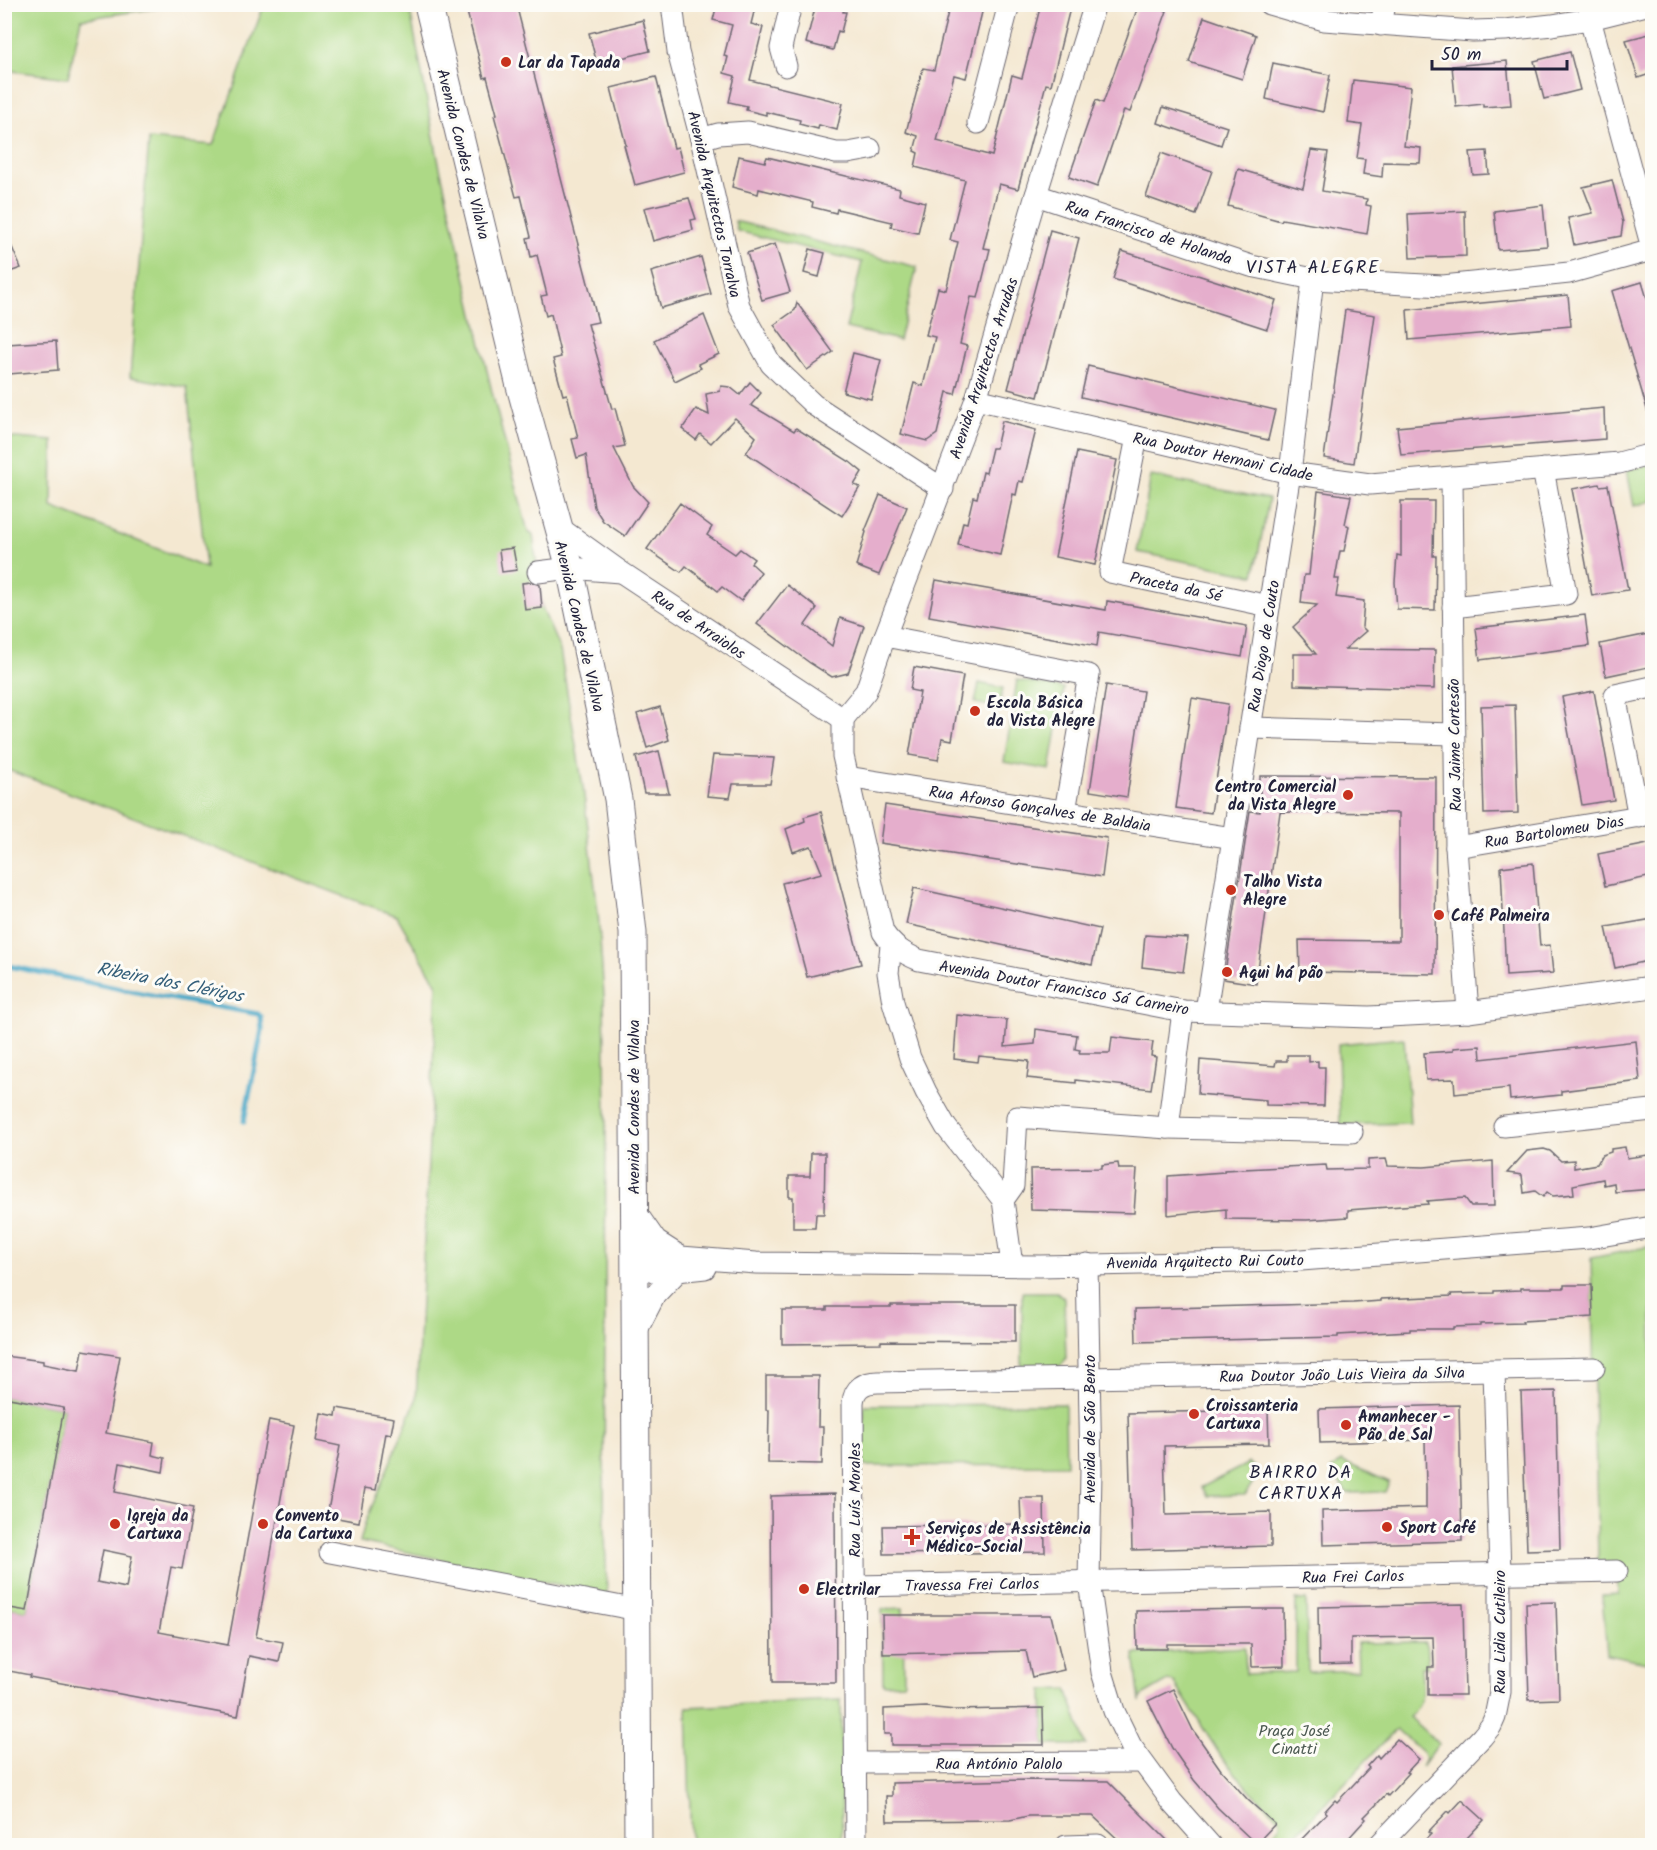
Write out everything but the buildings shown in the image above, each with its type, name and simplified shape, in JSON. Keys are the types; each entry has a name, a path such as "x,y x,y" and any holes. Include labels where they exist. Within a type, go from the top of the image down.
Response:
{"main road":[{"name":"Avenida Condes de Vilalva","path":"428,4 518,375 570,568 618,799 633,933 638,1845"}],"street":[{"name":"Avenida Arquitectos Torralva","path":"672,4 678,52 701,139 738,306 771,364 814,405 943,489"},
{"path":"786,66 781,48 791,4"},
{"path":"978,123 1009,4"},
{"name":"Avenida Arquitectos Arrudas","path":"843,719 866,691 976,399 1095,4"},
{"path":"1269,4 1324,20 1383,15 1450,31 1505,30 1590,19 1650,4"},
{"path":"1590,19 1653,249"},
{"path":"701,139 748,132 836,153 870,149"},
{"name":"Rua Francisco de Holanda","path":"1036,195 1251,266 1313,279 1443,286 1569,273 1653,249"},
{"name":"Rua Diogo de Couto","path":"1206,1011 1290,473 1313,279"},
{"name":"Rua Doutor Hernani Cidade","path":"976,399 1290,473 1370,484 1619,463 1653,454"},
{"name":"Praceta da Sé","path":"1137,437 1110,572 1269,606"},
{"path":"1453,607 1566,594 1543,469"},
{"name":"Rua Jaime Cortesão","path":"1452,477 1456,847 1468,1012"},
{"name":"Rua de Arraiolos","path":"557,526 621,572 843,719"},
{"path":"538,572 570,568 621,572"},
{"path":"885,636 1089,675 1065,811"},
{"path":"1646,815 1616,695 1653,687"},
{"path":"843,719 842,745 847,777 877,914 883,932 891,945 888,973 893,1002 910,1058 946,1127 1003,1200 1012,1265"},
{"path":"1250,728 1454,734"},
{"name":"Rua Afonso Gonçalves de Baldaia","path":"847,777 1233,838"},
{"name":"Rua Bartolomeu Dias","path":"1456,847 1646,815"},
{"name":"Avenida Doutor Francisco Sá Carneiro","path":"891,945 919,960 1183,1011 1369,1017 1468,1012 1653,987"},
{"path":"1168,1128 1183,1011"},
{"path":"1504,1126 1653,1110"},
{"path":"1003,1200 1013,1186 1017,1117 1168,1128 1352,1132"},
{"name":"Avenida Arquitecto Rui Couto","path":"633,1208 656,1241 679,1264"},
{"name":"Avenida Arquitecto Rui Couto","path":"634,1261 658,1274 679,1264 1012,1265 1299,1260 1589,1238 1653,1227"},
{"path":"634,1335 656,1295 679,1264"},
{"name":"Avenida de São Bento","path":"1087,1264 1091,1472 1089,1582 1104,1682 1122,1729 1142,1762 1172,1802 1211,1845"},
{"name":"Rua Doutor João Luis Vieira da Silva","path":"1089,1378 1594,1368"},
{"name":"Rua Lidia Cutileiro","path":"1377,1845 1482,1737 1495,1717 1500,1692 1500,1573 1494,1371"},
{"name":"Rua Luís Morales","path":"856,1845 853,1403 857,1389 870,1382 1089,1378"},
{"path":"330,1552 638,1610"},
{"name":"Rua Frei Carlos","path":"1089,1582 1617,1571"},
{"name":"Travessa Frei Carlos","path":"855,1586 1089,1582"},
{"name":"Rua António Palolo","path":"856,1763 1142,1762"},
{"path":"1066,1845 1098,1845"}],"green space":[{"path":"5,4 181,5 81,19 68,78 5,70"},
{"path":"264,5 409,5 438,159 492,392 528,532 533,535 542,608 560,650 583,787 598,912 604,996 606,1118 604,1500 607,1595 360,1542 365,1523 416,1400 437,985 397,916 5,769 4,437 53,441 52,507 206,568 187,387 130,377 149,139 213,145"},
{"path":"735,221 917,267 899,340 846,328 862,262 737,231"},
{"path":"1652,464 1652,501 1634,506 1627,470"},
{"path":"1151,476 1269,499 1254,575 1137,552"},
{"path":"1017,680 1064,688 1050,770 1004,762"},
{"path":"979,683 1003,688 999,708 975,703"},
{"path":"1404,1038 1410,1123 1340,1125 1338,1044"},
{"path":"1652,1246 1652,1663 1607,1654 1602,1595 1618,1594 1617,1564 1598,1564 1591,1258"},
{"path":"1022,1292 1057,1292 1064,1298 1066,1358 1062,1365 1057,1367 1022,1366"},
{"path":"4,1397 64,1408 27,1611 5,1607"},
{"path":"1065,1404 1066,1465 864,1466 864,1405"},
{"path":"1341,1461 1389,1482 1385,1492 1347,1493 1331,1470"},
{"path":"1249,1463 1260,1471 1245,1495 1207,1496 1202,1487"},
{"name":"Praça José Cinatti","path":"1296,1600 1306,1600 1308,1672 1358,1670 1357,1643 1426,1642 1428,1667 1421,1667 1421,1701 1409,1717 1439,1744 1421,1767 1425,1759 1423,1753 1396,1729 1286,1845 1263,1845 1280,1826 1280,1819 1222,1758 1174,1682 1168,1681 1144,1695 1140,1702 1134,1654 1245,1647 1246,1674 1296,1672"},
{"path":"903,1608 904,1683 883,1684 882,1609"},
{"path":"1067,1689 1086,1745 1044,1745 1043,1690"},
{"path":"841,1700 842,1845 691,1845 687,1707"}],"waterway":[{"name":"Ribeira dos Clérigos","path":"4,965 258,1014 261,1017 262,1030 244,1121"}],"place":[{"name":"Lar da Tapada","path":"506,62"},
{"name":"Escola Básica da Vista Alegre","path":"975,711"},
{"name":"Centro Comercial da Vista Alegre","path":"1348,795"},
{"name":"Talho Vista Alegre","path":"1231,890"},
{"name":"Café Palmeira","path":"1439,915"},
{"name":"Aqui há pão","path":"1227,972"},
{"name":"Croissanteria Cartuxa","path":"1194,1414"},
{"name":"Amanhecer - Pão de Sal","path":"1346,1425"},
{"name":"Igreja da Cartuxa","path":"115,1524"},
{"name":"Convento da Cartuxa","path":"263,1524"},
{"name":"Sport Café","path":"1387,1527"},
{"name":"Serviços de Assistência Médico-Social","path":"912,1537"},
{"name":"Electrilar","path":"804,1589"}],"district":[{"name":"VISTA ALEGRE","path":"1313,267"},
{"name":"BAIRRO DA CARTUXA","path":"1301,1482"}]}
